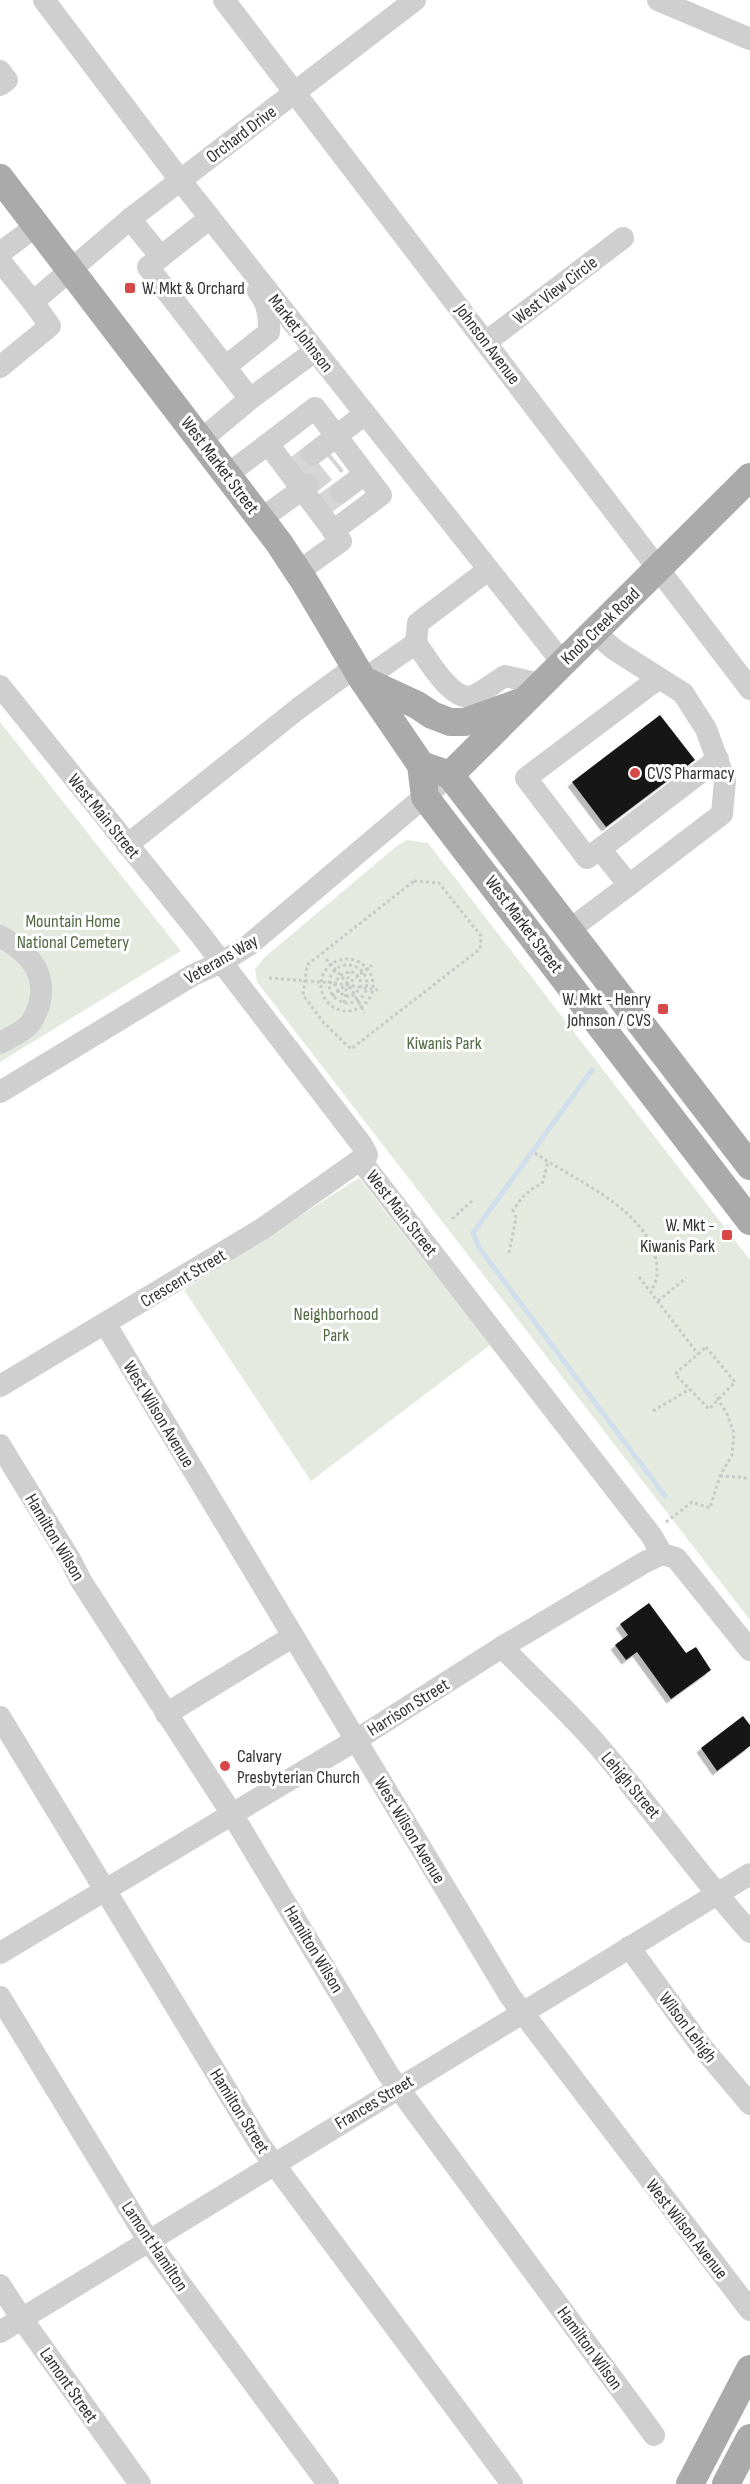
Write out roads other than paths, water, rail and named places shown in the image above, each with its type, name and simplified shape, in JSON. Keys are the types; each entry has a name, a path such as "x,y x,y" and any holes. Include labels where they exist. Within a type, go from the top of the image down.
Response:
{"main road":[{"name":"West Market Street","path":"2,186 36,226 261,519 298,572 359,674 422,765 425,796 750,1221"},
{"name":"Knob Creek Road","path":"450,775 750,477"},
{"path":"359,674 417,705 432,716 456,723 532,693"},
{"path":"422,765 450,775"},
{"name":"West Market Street","path":"450,775 750,1166"},
{"path":"690,2484 750,2369"},
{"path":"726,2484 750,2438"}],"street":[{"name":"Market Johnson","path":"44,0 180,180 562,662"},
{"name":"Johnson Avenue","path":"224,0 750,689"},
{"name":"Orchard Drive","path":"33,302 130,219 415,0"},
{"path":"658,0 750,39"},
{"path":"0,71 7,80 0,85"},
{"path":"130,219 161,257"},
{"path":"225,367 269,332 269,312 264,299 221,242 215,224 148,267 225,367 250,399"},
{"path":"0,367 50,326 1,262 36,226"},
{"name":"West View Circle","path":"486,342 623,238"},
{"path":"201,440 250,399 315,351"},
{"path":"228,474 315,408 341,451 365,474 381,495"},
{"path":"261,519 302,473 341,451 365,414"},
{"path":"268,444 302,473 333,531 341,541 298,572"},
{"path":"333,531 412,473"},
{"path":"341,492 365,474"},
{"path":"488,570 418,623 416,643 446,685 465,697 473,696 505,676 532,693"},
{"path":"569,930 723,814 721,770 706,729 683,693 615,650 595,633"},
{"path":"127,845 299,708 416,643"},
{"path":"659,678 526,777 587,858 669,796 701,791 721,770"},
{"name":"West Main Street","path":"0,686 222,962 362,1144 367,1155 361,1161 651,1535 662,1554 676,1558 750,1650"},
{"name":"Veterans Way","path":"0,1092 193,975 222,962 249,945 450,775"},
{"path":"600,849 629,885"},
{"path":"0,936 31,958 39,971 42,985 36,1016 28,1026 0,1043"},
{"name":"Crescent Street","path":"0,1386 106,1325 262,1229 361,1161"},
{"name":"West Wilson Avenue","path":"106,1325 292,1637 522,2012 750,2310"},
{"name":"Hamilton Wilson","path":"0,1445 81,1581 232,1814 398,2087 654,2434"},
{"name":"Harrison Street","path":"0,1953 356,1740 501,1647 637,1566 662,1554"},
{"path":"166,1714 292,1637"},
{"name":"Lehigh Street","path":"501,1647 593,1740 663,1824 716,1895 750,1932"},
{"name":"Hamilton Street","path":"0,1717 196,2041 274,2163 512,2484"},
{"name":"Frances Street","path":"0,2332 750,1874"},
{"name":"Wilson Lehigh","path":"629,1947 701,2046 750,2104"},
{"name":"Lamont Hamilton","path":"0,1997 148,2240 328,2484"},
{"name":"Lamont Street","path":"0,2285 140,2484"}],"waterway":[{"path":"592,1070 473,1233 480,1249 665,1496"}],"tunnel":[{"path":"296,467 313,454"},
{"path":"308,485 337,462"},
{"path":"323,505 341,492"}],"place":[{"name":"W. Mkt & Orchard","path":"130,288"},
{"name":"CVS Pharmacy","path":"635,773"},
{"name":"W. Mkt - Henry Johnson / CVS","path":"663,1009"},
{"name":"W. Mkt - Kiwanis Park","path":"727,1235"},
{"name":"Calvary Presbyterian Church","path":"225,1766"}],"park label":[{"name":"Mountain Home National Cemetery","path":"73,931"},
{"name":"Kiwanis Park","path":"444,1043"},
{"name":"Neighborhood Park","path":"336,1324"}]}
